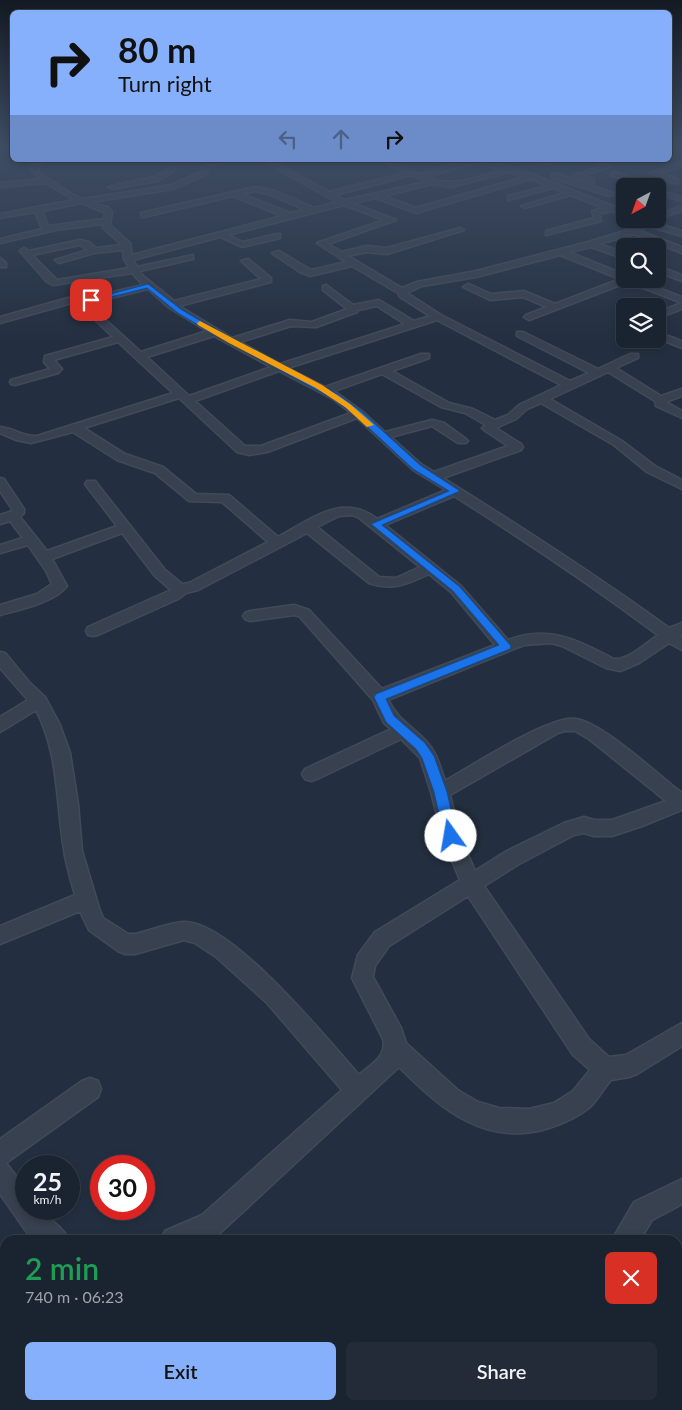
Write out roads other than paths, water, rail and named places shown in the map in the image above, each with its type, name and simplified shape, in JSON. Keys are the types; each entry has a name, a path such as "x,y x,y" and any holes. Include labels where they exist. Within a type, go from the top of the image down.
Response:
{"street":[{"path":"0,216 17,213"},
{"path":"39,213 44,227 53,229"},
{"path":"108,213 106,226 123,240 134,270 148,286 171,305 231,342 326,390 359,414 416,467 675,631 682,645"},
{"path":"144,215 153,213"},
{"path":"282,213 290,216"},
{"path":"59,260 94,252 128,253 223,235 305,213"},
{"path":"372,213 392,220 321,242 322,244 402,292 403,295 438,317 569,385"},
{"path":"549,233 598,220 595,214 598,213"},
{"path":"0,241 53,229 107,221"},
{"path":"402,292 420,284 476,274 591,244 634,231 637,228"},
{"path":"646,236 664,229 682,234"},
{"path":"339,255 366,249 387,252 460,230"},
{"path":"634,231 682,250"},
{"path":"223,235 242,245 277,236"},
{"path":"94,252 86,244 80,242 25,253 50,280 56,283 134,270 190,257"},
{"path":"591,244 616,253"},
{"path":"559,251 616,274"},
{"path":"276,253 310,273 353,262"},
{"path":"171,305 268,280 245,261"},
{"path":"666,272 682,278"},
{"path":"529,317 616,282"},
{"path":"0,320 68,301 86,302 148,286"},
{"path":"468,286 490,297 524,294 553,306"},
{"path":"326,288 352,308 379,303 413,325"},
{"path":"652,288 682,300"},
{"path":"666,312 682,306"},
{"path":"231,342 290,323 313,325 352,312 354,310 352,308"},
{"path":"95,315 242,449 249,451 263,449 359,414"},
{"path":"0,430 10,432 23,440 30,441 185,397 438,317"},
{"path":"140,356 215,332"},
{"path":"520,334 598,373"},
{"path":"15,382 57,369 49,362 49,358 120,338"},
{"path":"666,339 682,345"},
{"path":"326,390 425,356"},
{"path":"433,477 517,447 488,428 512,417 523,407 634,356"},
{"path":"609,368 660,400 660,404 682,415"},
{"path":"384,371 445,405 469,411 495,425"},
{"path":"660,400 682,392"},
{"path":"542,399 618,443 651,469 682,485"},
{"path":"383,436 432,423 440,425 462,441"},
{"path":"75,428 121,457 159,470 193,498 225,498 277,543"},
{"path":"0,482 18,509 18,513 6,518 30,540 59,581 60,586 42,597 0,610"},
{"path":"91,484 160,573 175,587 182,589"},
{"path":"376,524 455,491"},
{"path":"93,631 173,596 182,589 193,586 334,513 346,510 363,514 456,589 506,646"},
{"path":"308,527 374,580 384,584 403,580 430,568"},
{"path":"43,557 125,528"},
{"path":"0,549 30,540"},
{"path":"250,616 294,610 304,613 380,697 390,719 420,746 428,756 440,792 451,836 471,883 581,1047 605,1068 629,1066 682,1034"},
{"path":"380,697 522,640 551,638 567,642 611,664 620,665 634,659 675,631"},
{"path":"0,657 23,686 39,701 52,724 61,753 69,804 73,852 86,900 96,924 126,944 135,944 184,931 200,935 223,950 275,996 358,1091"},
{"path":"0,726 39,701"},
{"path":"440,792 553,728 571,723 595,734 681,802 636,821 612,828 594,828 584,825 570,828 512,858 382,939 365,962 362,978 393,1036 396,1049 448,1096 472,1112 498,1120 530,1120 550,1116 570,1108 582,1098 605,1068"},
{"path":"311,774 402,731"},
{"path":"0,934 86,900"},
{"path":"186,1235 211,1224 390,1062 396,1049"},
{"path":"0,1154 90,1089"},
{"path":"0,1173 37,1225 50,1235"},
{"path":"628,1235 643,1211 682,1190"}]}
